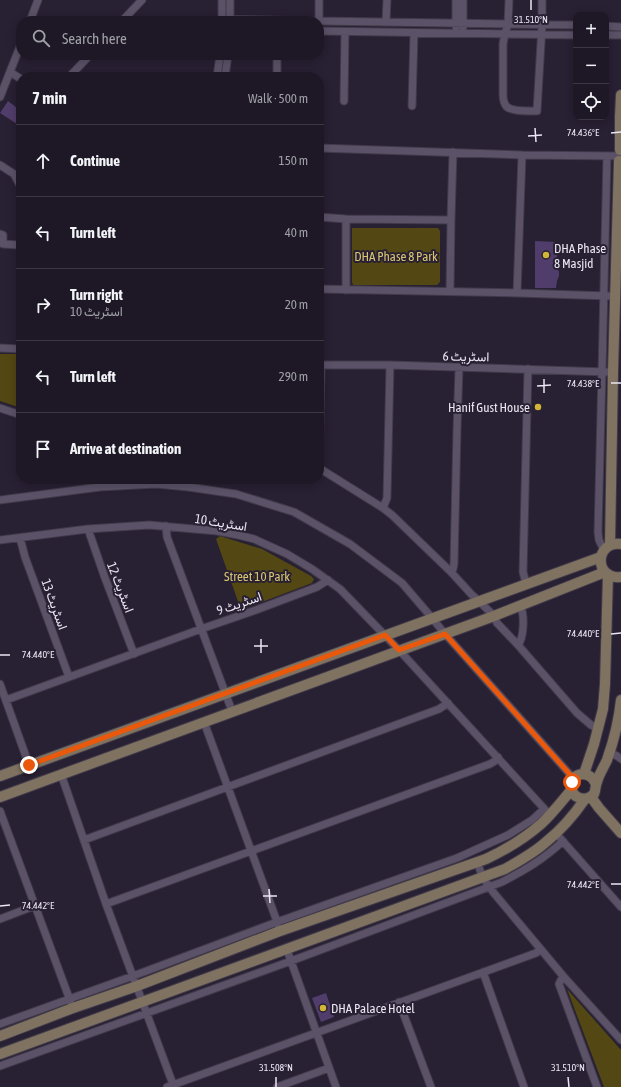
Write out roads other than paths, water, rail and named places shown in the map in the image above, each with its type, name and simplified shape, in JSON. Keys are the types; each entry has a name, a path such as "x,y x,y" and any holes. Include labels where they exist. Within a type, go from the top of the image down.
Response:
{"street":[{"path":"32,16 38,0"},
{"path":"127,16 142,0"},
{"path":"222,0 222,16"},
{"path":"230,0 230,16"},
{"path":"319,0 319,16"},
{"path":"386,22 387,0"},
{"path":"456,0 459,33"},
{"path":"459,23 463,0"},
{"path":"509,0 508,24 504,34 503,44 502,94 504,102 506,106 512,110 537,111 542,0"},
{"path":"324,21 573,26"},
{"path":"609,26 621,27"},
{"path":"324,31 573,35"},
{"path":"344,101 345,32"},
{"path":"412,106 414,32"},
{"path":"609,35 621,35"},
{"path":"0,97 16,57"},
{"path":"74,72 85,60"},
{"path":"218,72 219,60"},
{"path":"226,72 227,60"},
{"path":"277,60 277,72"},
{"path":"10,72 16,76"},
{"path":"584,774 599,729 604,699 606,573 601,565 605,551 613,372 618,344 615,296 621,95"},
{"path":"324,148 522,155 620,156"},
{"path":"450,292 450,220 453,152"},
{"path":"517,293 522,155"},
{"path":"605,551 599,540 598,532 607,156"},
{"path":"0,165 14,174 16,178"},
{"path":"324,217 450,220"},
{"path":"346,219 346,290"},
{"path":"0,234 3,235 3,244 16,245"},
{"path":"324,289 615,296"},
{"path":"0,348 16,349"},
{"name":"اسٹریٹ 6","path":"324,365 390,365 613,372"},
{"path":"383,508 387,498 390,365"},
{"path":"451,572 454,569 456,438 459,368"},
{"path":"526,583 523,572 528,369"},
{"path":"0,408 16,413"},
{"path":"324,471 383,508 410,531 494,616 497,623 577,713 591,725 599,729"},
{"path":"0,500 100,487 156,484 188,486 236,494 294,512 350,544 402,583 445,634 574,779"},
{"name":"اسٹریٹ 10","path":"0,540 88,529 149,525 217,531 254,539 287,554 340,588 448,703 547,812"},
{"path":"166,526 167,537 232,711"},
{"name":"اسٹریٹ 12","path":"88,529 134,654"},
{"name":"اسٹریٹ 13","path":"20,538 25,557 70,677"},
{"path":"0,776 480,601 605,551 616,544 621,544"},
{"path":"0,797 494,616 606,573 616,577 621,577"},
{"name":"اسٹریٹ 9","path":"6,700 256,610 317,587 328,580"},
{"path":"518,645 522,640 523,611 520,606"},
{"path":"0,684 29,765"},
{"path":"0,1066 489,888 535,864 545,857 578,810 594,793 618,722 621,700"},
{"path":"84,840 439,709 448,703"},
{"path":"204,722 279,927"},
{"path":"609,752 621,759"},
{"path":"106,904 490,764 498,758"},
{"path":"61,774 106,904 147,1013 171,1086 536,953 540,949"},
{"path":"596,784 592,776 584,774 578,775 574,779 571,786 577,797 588,798 621,833"},
{"path":"0,1024 137,986 279,927 457,858 508,835 547,812 572,789"},
{"path":"0,811 71,1004"},
{"path":"0,1036 133,976 478,862 495,855 524,838 541,824 547,812"},
{"path":"0,1054 483,878 505,869 560,837"},
{"path":"560,837 621,907"},
{"path":"478,862 483,878 489,888 564,977 621,1040"},
{"path":"0,919 34,906"},
{"path":"287,950 336,1087"},
{"path":"483,972 524,1087"},
{"path":"564,977 559,984 597,1087"},
{"path":"399,1002 431,1087"},
{"path":"277,1087 329,1068"}],"place":[{"name":"DHA Phase 8 Masjid","path":"546,255"},
{"name":"Hanif Gust House","path":"538,407"},
{"name":"DHA Palace Hotel","path":"323,1008"}],"park label":[{"name":"DHA Phase 8 Park","path":"396,256"},
{"name":"Street 10 Park","path":"257,576"}]}
